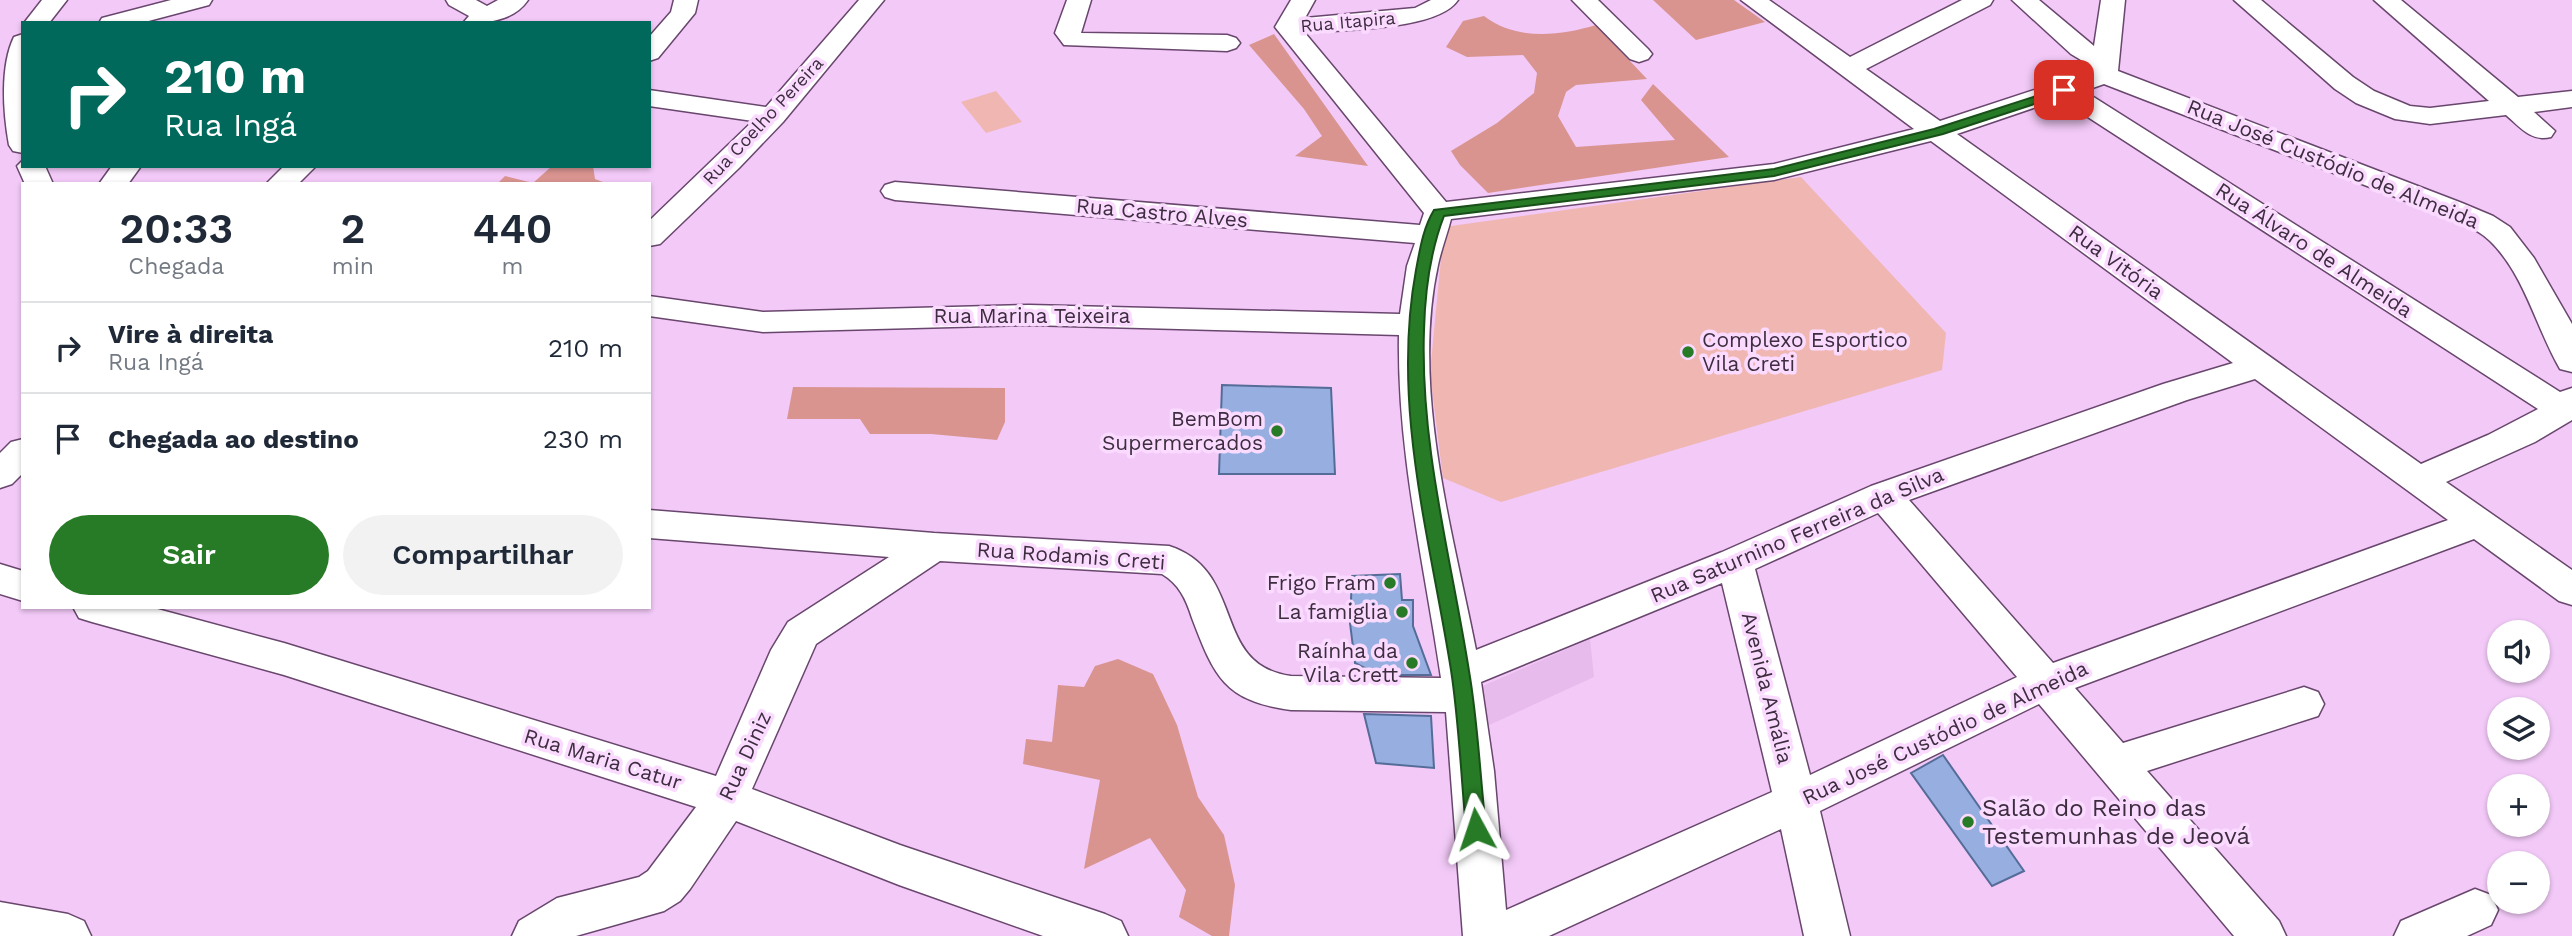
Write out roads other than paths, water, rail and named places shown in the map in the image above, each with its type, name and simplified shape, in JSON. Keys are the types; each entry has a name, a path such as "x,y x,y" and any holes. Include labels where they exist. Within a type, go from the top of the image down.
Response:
{"street":[{"path":"38,21 55,0"},
{"path":"119,21 200,0"},
{"path":"458,0 481,20 516,0"},
{"path":"651,51 683,13 686,0"},
{"name":"Rua Coelho Pereira","path":"651,235 729,162 773,116 872,0"},
{"path":"1079,0 1068,33 1070,39 1227,43"},
{"path":"1303,0 1287,27 1434,223 1416,325 1415,381 1422,459 1462,684 1486,936"},
{"name":"Rua Itapira","path":"1287,27 1419,15 1433,10 1446,0"},
{"path":"1584,0 1639,54"},
{"name":"Rua Vitória","path":"1754,0 1938,131 2258,367 2572,590"},
{"path":"1849,68 1981,0"},
{"name":"Rua José Custódio de Almeida","path":"2024,0 2105,68 2452,209 2492,228 2512,248 2566,341 2572,361"},
{"path":"2105,68 2113,0"},
{"path":"2246,0 2344,83 2387,107 2405,113 2430,116 2572,99"},
{"path":"2386,0 2541,131"},
{"path":"16,46 8,111 21,140"},
{"name":"Rua Castro Alves","path":"895,191 1434,223 1747,177 1809,165 1938,131 2064,90 2105,68"},
{"name":"Rua Álvaro de Almeida","path":"2064,90 2568,405"},
{"path":"651,98 773,116"},
{"path":"115,182 125,168"},
{"path":"282,182 300,168"},
{"name":"Rua Marina Teixeira","path":"651,306 764,322 1029,314 1416,325"},
{"name":"Rua Saturnino Ferreira da Silva","path":"1462,684 1884,495 2175,392 2258,367"},
{"path":"2418,480 2568,405"},
{"path":"0,475 21,454"},
{"path":"1884,495 2263,936"},
{"name":"Rua José Custódio de Almeida","path":"1499,936 1796,802 2044,683 2479,523"},
{"name":"Rua Rodamis Creti","path":"651,524 934,547 1169,560 1183,565 1194,577 1228,657 1246,680 1270,690 1291,693 1462,684"},
{"name":"Rua Diniz","path":"535,936 573,913 648,896 664,886 727,798 782,675 790,650 802,633 934,547"},
{"name":"Avenida Amália","path":"1735,562 1796,802 1826,936"},
{"path":"0,579 21,585"},
{"name":"Rua Maria Catur","path":"99,609 284,659 727,798 898,865 1105,936"},
{"path":"2115,763 2305,704"},
{"path":"2417,936 2475,910"},
{"path":"0,923 68,936"}],"place":[{"name":"Complexo Esportico Vila Creti","path":"1688,352"},
{"name":"BemBom Supermercados","path":"1277,431"},
{"name":"Frigo Fram","path":"1390,583"},
{"name":"La famiglia","path":"1402,612"},
{"name":"Raínha da Vila Crett","path":"1412,663"},
{"name":"Salão do Reino das Testemunhas de Jeová","path":"1968,822"}]}
